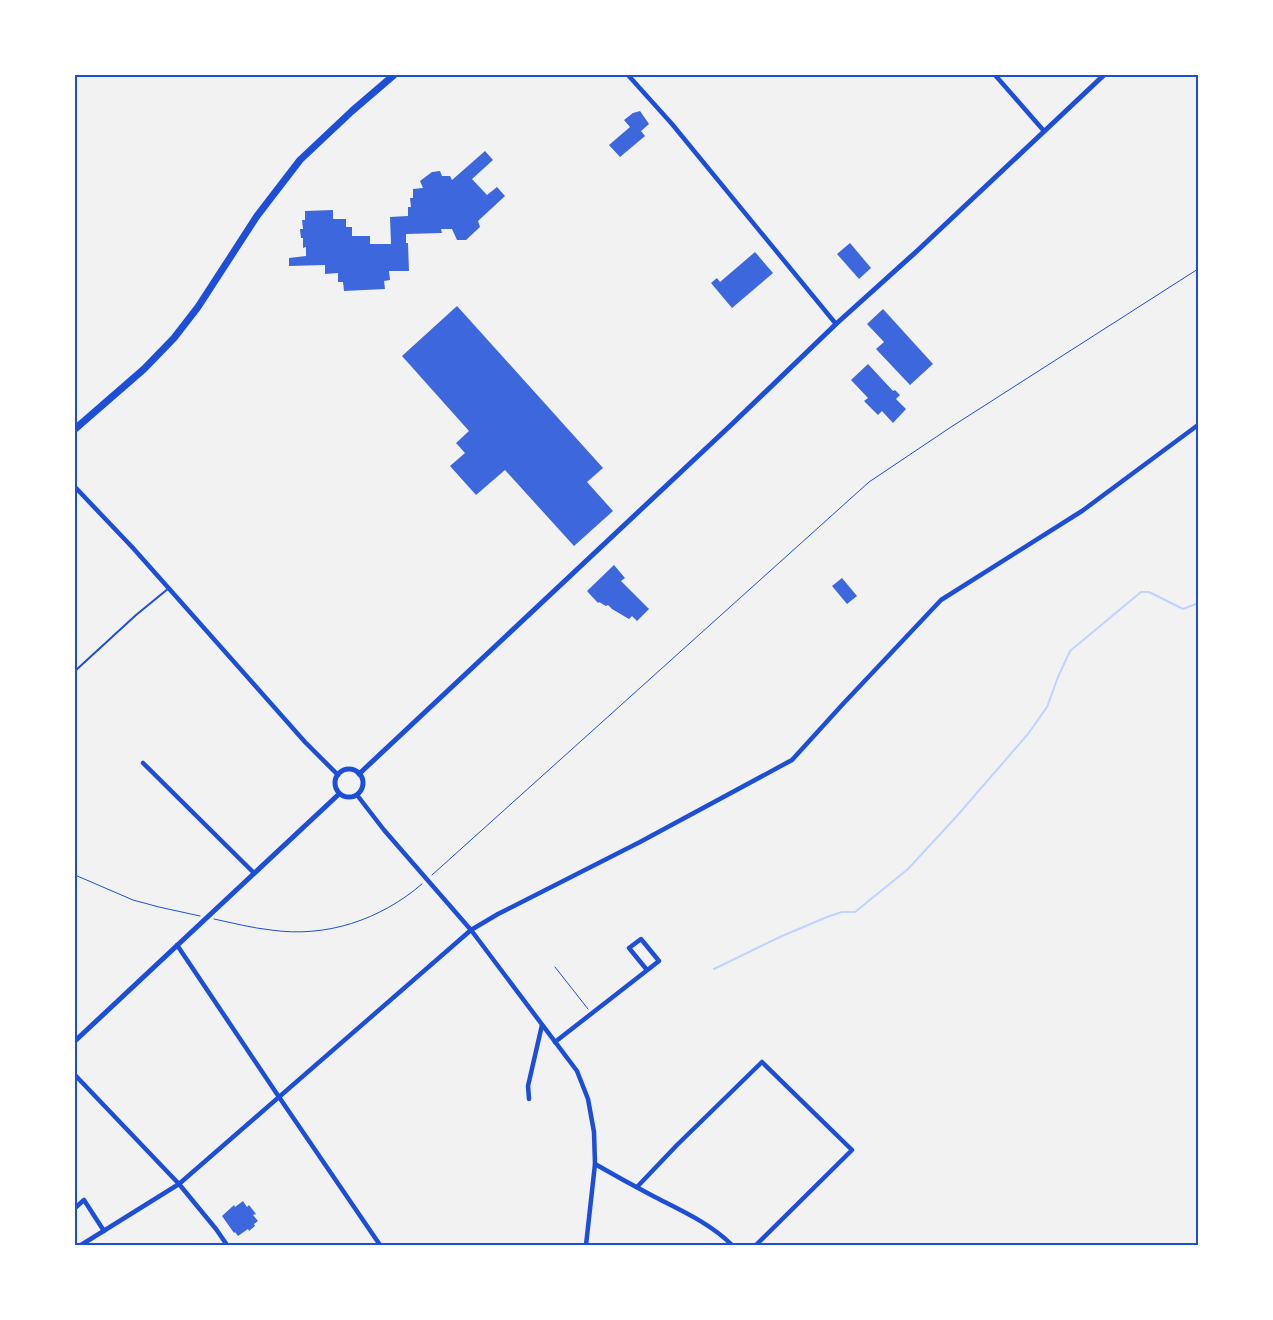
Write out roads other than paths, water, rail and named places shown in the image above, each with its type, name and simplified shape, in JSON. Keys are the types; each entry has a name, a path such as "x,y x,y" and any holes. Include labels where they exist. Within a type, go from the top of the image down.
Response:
{"main road":[{"path":"75,430 144,369 174,338 198,308 258,216 300,160 394,75"}],"street":[{"path":"628,75 672,124 836,324"},
{"path":"996,75 1044,131"},
{"path":"359,774 718,438 836,324 1104,75"},
{"path":"81,1245 179,1184 471,930 498,914 686,818 792,760 842,704 941,600 1082,511 1198,425"},
{"path":"75,487 133,548 306,742 338,775"},
{"path":"143,763 254,873"},
{"path":"353,770 359,774 362,777 363,785 362,790 357,795 348,797 339,794 335,785 338,775 342,771 353,770"},
{"path":"75,1041 339,794"},
{"path":"357,795 384,830 471,930 577,1071 588,1099 594,1132 595,1164 586,1245"},
{"path":"555,1042 659,961 641,939 629,948 647,970"},
{"path":"177,945 380,1245"},
{"path":"529,1099 528,1086 542,1025"},
{"path":"637,1188 677,1145 762,1062 852,1150 757,1245"},
{"path":"75,1075 179,1184 227,1245"},
{"path":"595,1164 637,1188 694,1216 732,1245"},
{"path":"75,1208 84,1200 104,1231"}],"lane":[{"path":"75,671 136,615 169,588"}],"waterway":[{"path":"714,969 782,936 827,917 842,912 855,912 908,869 1028,734 1047,707 1070,651 1141,592 1149,592 1183,609 1198,603"}]}
